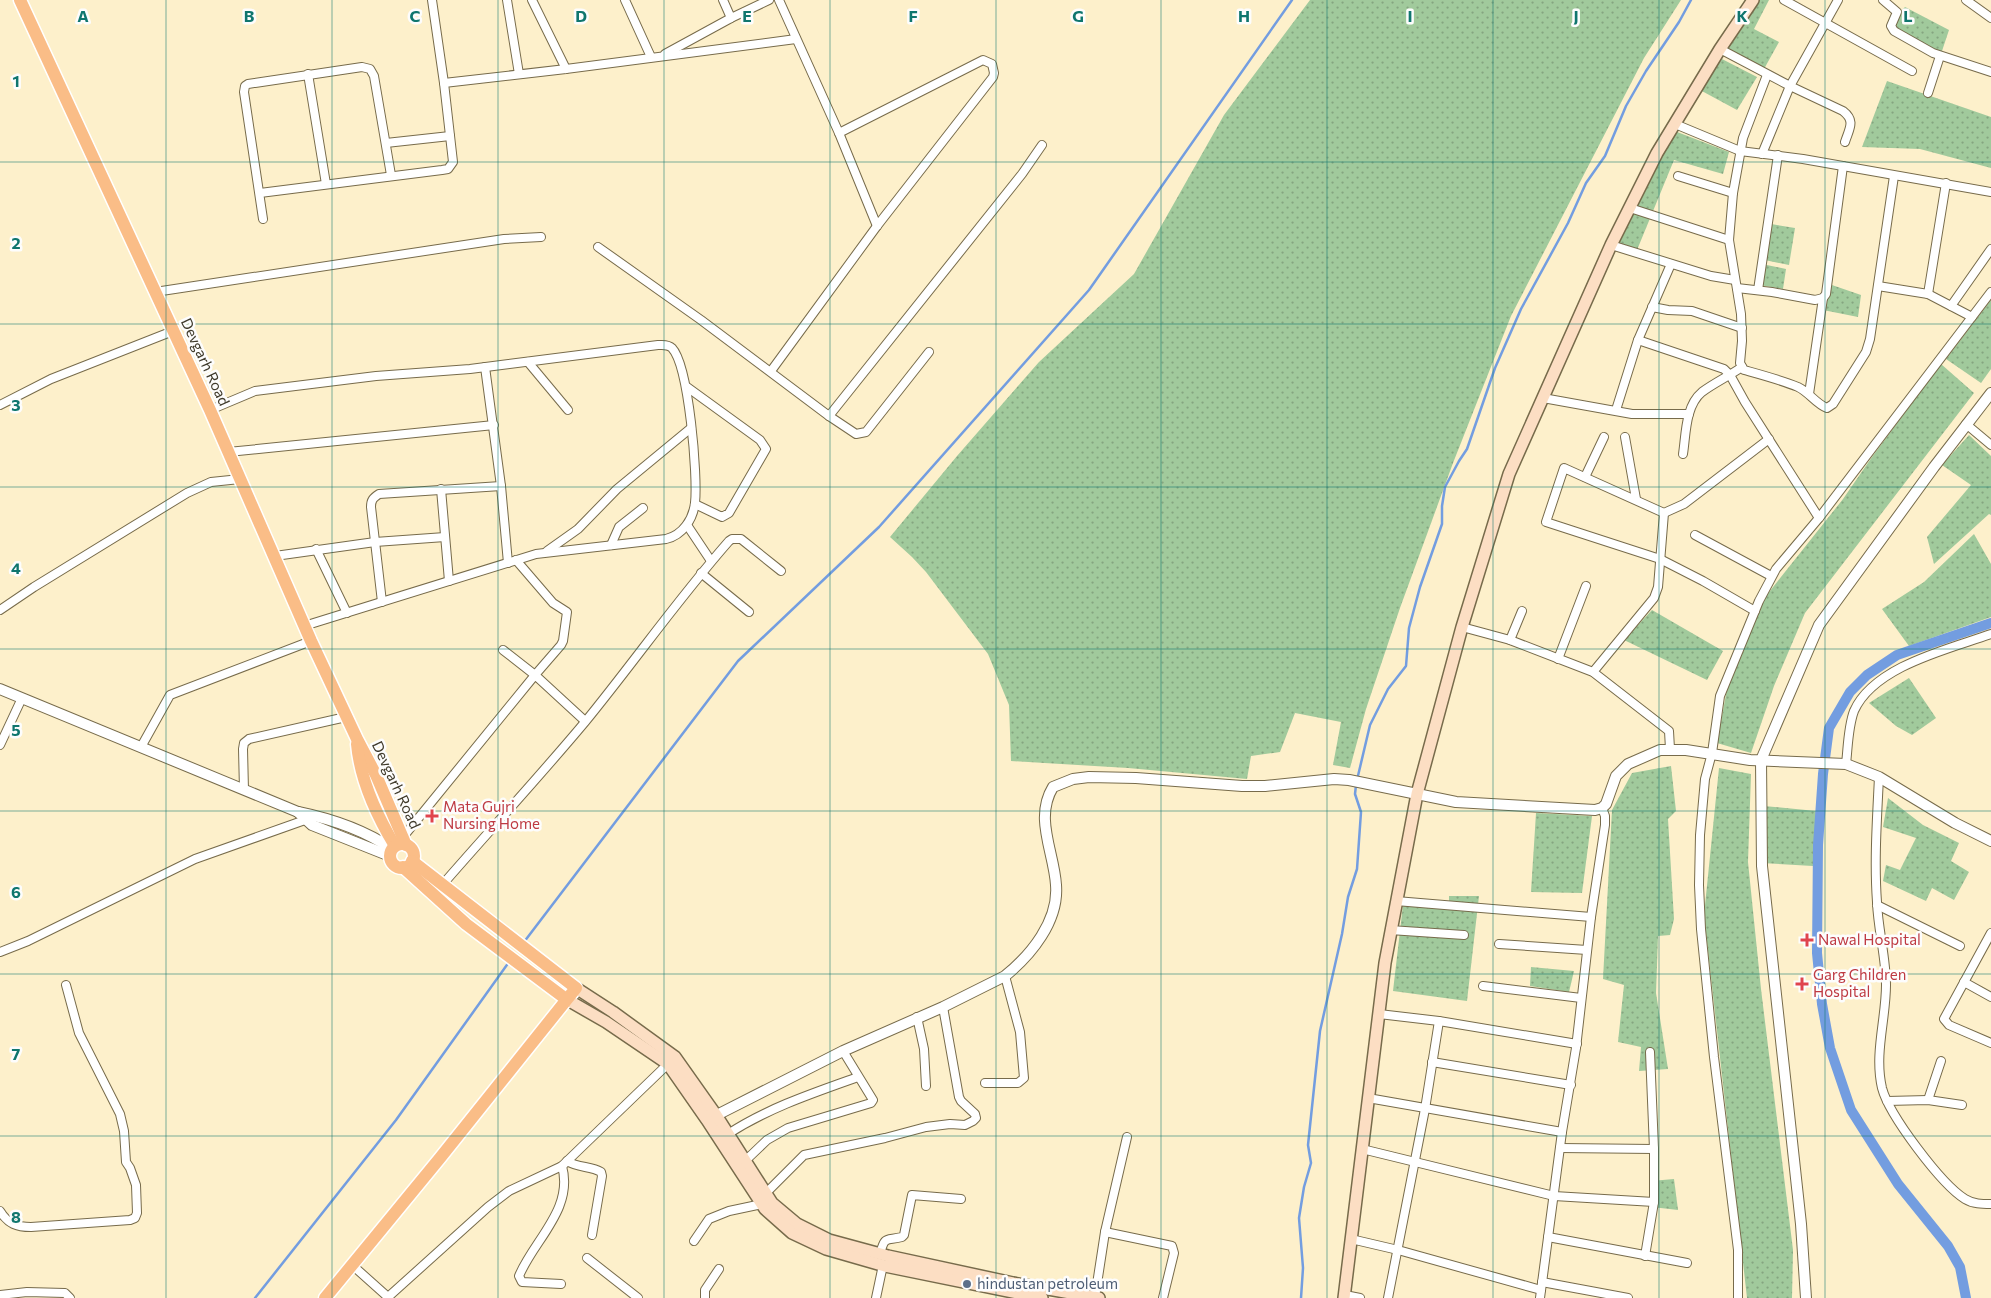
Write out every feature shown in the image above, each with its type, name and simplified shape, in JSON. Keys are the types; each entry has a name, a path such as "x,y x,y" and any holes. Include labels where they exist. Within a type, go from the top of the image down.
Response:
{"main road":[{"name":"Devgarh Road","path":"20,0 210,410 304,626 346,717 376,775 397,847 412,850 414,858 408,864"},
{"path":"1344,1296 1390,930 1417,794 1462,627 1509,474 1611,245 1657,153 1720,49 1753,0"},
{"path":"397,847 396,866 408,864 443,884 559,976 613,1012 671,1061 711,1117 762,1204 782,1226 826,1249 1043,1295 1097,1298"},
{"path":"408,864 424,888 489,942 566,999 671,1061"},
{"path":"325,1298 576,988"},
{"path":"711,1117 728,1134 772,1203 788,1218 829,1240 881,1260"}],"street":[{"path":"260,193 448,168 453,162 432,0"},
{"path":"507,0 519,74"},
{"path":"532,0 566,70"},
{"path":"625,0 651,57"},
{"path":"723,0 731,18"},
{"path":"661,56 731,18 769,0"},
{"path":"779,0 839,132 877,226"},
{"path":"1784,0 1912,71"},
{"path":"1762,154 1790,86 1838,0"},
{"path":"1883,0 1897,12 1891,26 1894,31 1940,56 1991,72"},
{"path":"1966,0 1991,18"},
{"path":"444,83 566,70 651,57 796,39"},
{"path":"1720,49 1848,114 1851,122 1845,142"},
{"path":"1928,93 1940,56"},
{"path":"771,371 877,226 993,77 992,64 983,60 839,132"},
{"path":"263,219 244,92 245,86 248,84 308,74 362,68 370,69 374,76 390,175"},
{"path":"308,74 326,184"},
{"path":"1767,74 1740,152 1733,193 1729,240 1742,328 1740,363 1744,370 1797,387 1809,394 1824,407 1827,408 1832,404 1866,352 1870,339 1894,176"},
{"path":"1675,124 1740,152 1778,155 1991,192"},
{"path":"386,143 450,136"},
{"path":"829,416 1022,174 1042,145"},
{"path":"1758,290 1778,155"},
{"path":"1809,394 1823,298 1826,294 1843,166"},
{"path":"1678,176 1733,193"},
{"path":"1928,294 1946,183"},
{"path":"1630,208 1729,240"},
{"path":"155,292 504,239 541,237"},
{"path":"1611,245 1711,276 1736,280"},
{"path":"598,247 856,434 866,432 929,352"},
{"path":"1951,306 1991,248"},
{"path":"1616,410 1638,340 1671,264"},
{"path":"1878,286 1928,294 1972,317"},
{"path":"1737,288 1815,300 1823,298"},
{"path":"1738,1298 1738,1250 1701,929 1699,885 1700,834 1705,779 1712,753 1720,696 1771,576 1819,518 1991,292"},
{"path":"1652,307 1692,311 1742,328"},
{"path":"0,405 51,379 173,331"},
{"path":"1638,340 1718,365 1730,375 1745,402 1819,518"},
{"path":"210,410 255,391 358,378 528,362 667,344 674,350 687,387 695,504 687,525 682,531 670,538 545,553 304,626"},
{"path":"528,362 568,410"},
{"path":"0,689 244,790 301,816 350,826 397,847 450,778 564,641 567,612 553,603 512,562 485,366"},
{"path":"1683,454 1689,414 1696,399 1703,392 1742,367"},
{"path":"687,387 760,440 766,449 729,513 722,516 716,515 695,504"},
{"path":"1806,1298 1801,1224 1762,866 1761,760 1819,625 1966,424 1991,393"},
{"path":"1543,398 1641,415 1689,414"},
{"path":"1966,424 1991,445"},
{"path":"228,452 494,425"},
{"path":"545,553 578,529 617,489 691,428"},
{"path":"1586,477 1604,437"},
{"path":"1625,437 1636,499"},
{"path":"1755,611 1660,559 1546,522 1564,468 1664,513 1684,504 1769,439"},
{"path":"0,610 34,587 188,493 211,482 240,479"},
{"path":"382,602 371,507 371,501 376,496 379,494 440,489 501,486"},
{"path":"440,489 449,581"},
{"path":"611,545 619,527 643,508"},
{"path":"1593,672 1654,598 1658,587 1664,513"},
{"path":"687,525 712,561"},
{"path":"1694,535 1771,576"},
{"path":"275,556 375,542 445,537"},
{"path":"443,884 585,721 644,649 701,573 729,541 741,539 780,570"},
{"path":"316,549 347,613"},
{"path":"701,573 749,612"},
{"path":"1558,659 1586,586"},
{"path":"1510,640 1522,611"},
{"path":"1462,627 1510,640 1593,672 1668,731 1670,749"},
{"path":"1846,764 1851,720 1855,710 1861,700 1885,676 1902,666 1991,634"},
{"path":"141,747 170,695 311,641"},
{"path":"503,650 535,675 585,721"},
{"path":"0,745 22,698"},
{"path":"244,790 243,749 244,743 249,739 346,717"},
{"path":"711,1117 843,1051 1005,976 1033,948 1046,929 1055,898 1056,886 1044,818 1045,805 1053,788 1073,779 1097,777 1136,778 1265,786 1334,779 1349,780 1456,802 1595,810 1602,808 1606,804 1616,776 1628,764 1651,753 1670,749 1761,760 1846,764 1879,777 1955,823 1991,841"},
{"path":"1879,777 1875,871 1877,905 1885,956 1886,986 1879,1060 1881,1080 1887,1101 1922,1156 1951,1188 1966,1200 1975,1204 1991,1204"},
{"path":"1541,1290 1576,1044 1590,917 1605,825 1605,816 1602,808"},
{"path":"0,952 28,942 195,859 301,816"},
{"path":"1396,901 1590,917"},
{"path":"1877,905 1960,946"},
{"path":"1390,930 1464,935"},
{"path":"1991,933 1945,1017 1945,1021 1949,1025 1991,1044"},
{"path":"1499,944 1587,950"},
{"path":"985,1083 1018,1083 1024,1078 1020,1032 1005,976"},
{"path":"1964,982 1991,997"},
{"path":"0,1212 12,1224 31,1228 130,1220 135,1218 137,1213 136,1185 126,1162 124,1131 120,1114 79,1033 66,985"},
{"path":"1483,986 1581,998"},
{"path":"766,1193 804,1156 926,1127 950,1124 965,1125 973,1121 975,1114 959,1097 943,1006"},
{"path":"1379,1014 1439,1021 1576,1044"},
{"path":"917,1017 924,1049 926,1086"},
{"path":"1388,1298 1425,1108 1439,1021"},
{"path":"745,1161 767,1140 788,1128 871,1103 873,1097 858,1077 843,1051"},
{"path":"1645,1256 1654,1202 1650,1052"},
{"path":"351,1264 388,1298 488,1207 509,1191 565,1164 671,1061"},
{"path":"1928,1100 1941,1061"},
{"path":"1432,1062 1570,1086"},
{"path":"728,1134 774,1108 858,1077"},
{"path":"1368,1098 1562,1132"},
{"path":"1887,1101 1928,1100 1962,1105"},
{"path":"1097,1298 1106,1232 1127,1137"},
{"path":"1560,1148 1654,1149"},
{"path":"1362,1149 1554,1196 1654,1202"},
{"path":"565,1164 597,1169 601,1172 602,1176 592,1235"},
{"path":"561,1284 522,1282 519,1276 534,1247 555,1217 565,1181 565,1164"},
{"path":"876,1298 884,1241 904,1235 912,1196 961,1199"},
{"path":"694,1242 709,1219 728,1211 762,1204"},
{"path":"1106,1232 1172,1246 1174,1253 1163,1298"},
{"path":"1548,1237 1687,1263"},
{"path":"1351,1239 1398,1250 1541,1290 1628,1298"},
{"path":"587,1258 638,1298"},
{"path":"705,1298 705,1290 719,1269"},
{"path":"0,1295 60,1292 65,1293 70,1298"},
{"path":"1344,1296 1360,1298"}],"green space":[{"path":"1310,0 1681,0 1644,58 1511,316 1453,463 1400,608 1366,709 1350,768 1333,765 1341,722 1295,713 1280,752 1251,756 1247,779 1128,768 1011,761 1009,705 988,654 926,572 890,537 1039,362 1134,274 1224,115"},
{"path":"1756,0 1769,0 1754,29 1779,42 1764,69 1723,48"},
{"path":"1905,7 1949,30 1941,54 1890,30 1895,18"},
{"path":"1722,59 1757,77 1737,110 1700,90"},
{"path":"1887,81 1991,117 1991,168 1920,149 1862,147"},
{"path":"1672,130 1729,152 1723,174 1674,160 1637,250 1618,242"},
{"path":"1765,223 1795,228 1789,265 1760,259"},
{"path":"1762,264 1786,269 1783,289 1759,285"},
{"path":"1829,284 1861,295 1858,317 1823,310"},
{"path":"1991,300 1991,369 1981,383 1946,359"},
{"path":"1941,364 1974,393 1805,613 1774,686 1751,753 1717,743 1727,689 1762,601 1843,499"},
{"path":"1969,435 1991,456 1991,515 1989,514 1934,564 1927,537 1971,485 1942,465"},
{"path":"1974,534 1991,564 1991,617 1909,646 1882,609 1924,582"},
{"path":"1652,610 1723,651 1707,680 1624,640"},
{"path":"1909,678 1936,718 1912,735 1896,726 1869,703"},
{"path":"1671,766 1676,811 1668,819 1674,919 1670,935 1658,936 1656,993 1668,1069 1639,1071 1641,1047 1618,1042 1624,985 1603,979 1612,810 1632,773"},
{"path":"1719,768 1751,774 1748,862 1761,989 1793,1250 1792,1298 1747,1298 1704,915"},
{"path":"1888,798 1923,825 1959,843 1951,861 1969,872 1954,900 1932,888 1926,901 1883,881 1886,865 1900,870 1916,838 1883,827"},
{"path":"1764,806 1816,811 1813,866 1761,863"},
{"path":"1536,813 1592,816 1582,893 1531,892"},
{"path":"1449,896 1479,896 1467,1001 1393,991 1403,905 1449,907"},
{"path":"1531,967 1574,971 1569,992 1530,986"},
{"path":"1674,1179 1678,1210 1652,1207 1651,1181"}],"waterway":[{"path":"524,942 738,661 879,527 1089,290 1292,0"},
{"path":"1357,780 1370,725 1388,689 1406,666 1409,628 1420,587 1442,524 1445,487 1467,449 1495,368 1521,309 1568,223 1586,183 1605,156 1626,106 1691,0"},
{"path":"1966,1298 1960,1267 1948,1246 1898,1184 1851,1110 1830,1048 1822,1004 1817,953 1818,845 1823,774 1829,728 1850,692 1867,675 1897,655 1991,623"},
{"path":"1301,1298 1303,1268 1299,1218 1304,1187 1311,1163 1308,1145 1320,1031 1342,934 1348,897 1357,869 1361,812 1355,794 1356,785"},
{"path":"255,1298 396,1120 509,962"}],"place":[{"name":"Mata Gujri Nursing Home","path":"432,816"},
{"name":"Nawal Hospital","path":"1807,940"},
{"name":"Garg Children Hospital","path":"1802,984"},
{"name":"hindustan petroleum","path":"967,1284"}]}
